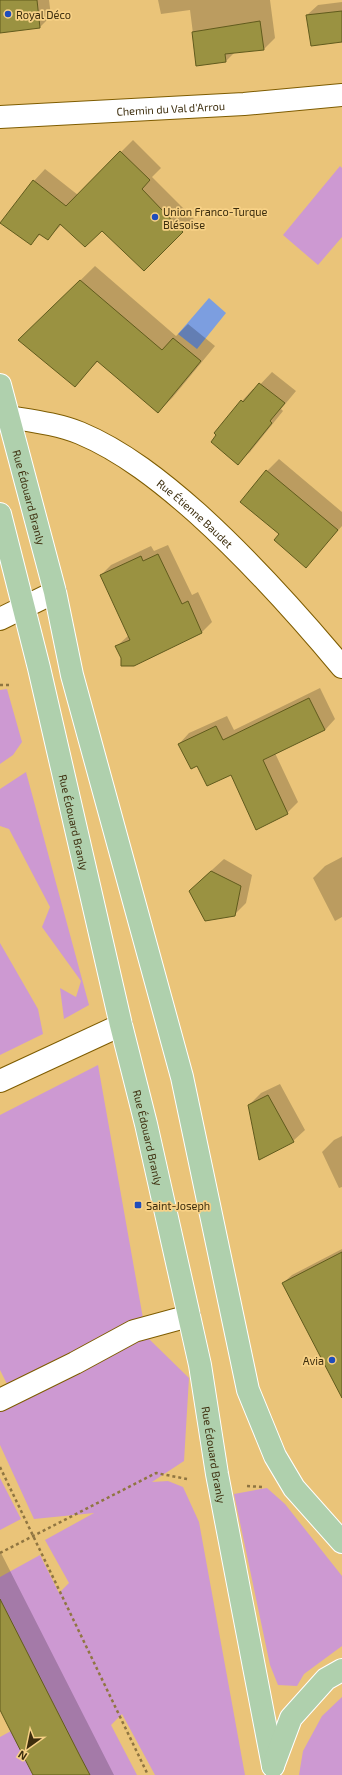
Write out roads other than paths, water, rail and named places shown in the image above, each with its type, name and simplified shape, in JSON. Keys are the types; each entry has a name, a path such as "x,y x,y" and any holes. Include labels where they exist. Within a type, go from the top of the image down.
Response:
{"main road":[{"name":"Rue Édouard Branly","path":"0,386 55,592 72,675 182,1077 248,1390 275,1456 294,1488 342,1542"},
{"name":"Rue Édouard Branly","path":"0,514 39,668 146,1124 200,1365 216,1474 272,1771"},
{"path":"272,1771 291,1718 326,1679 342,1670"}],"street":[{"name":"Chemin du Val d'Arrou","path":"0,117 244,104 342,95"},
{"name":"Rue Étienne Baudet","path":"9,417 49,424 79,433 107,447 158,480 235,547 342,666"},
{"path":"0,619 55,592"},
{"path":"0,1081 122,1024"},
{"path":"0,1400 75,1363 134,1331 189,1316"}],"water":[{"path":"209,298 226,313 197,349 178,334"}],"place":[{"name":"Royal Déco","path":"8,14"},
{"name":"Union Franco-Turque Blésoise","path":"155,217"},
{"name":"Saint-Joseph","path":"138,1205"},
{"name":"Avia","path":"332,1360"}]}
